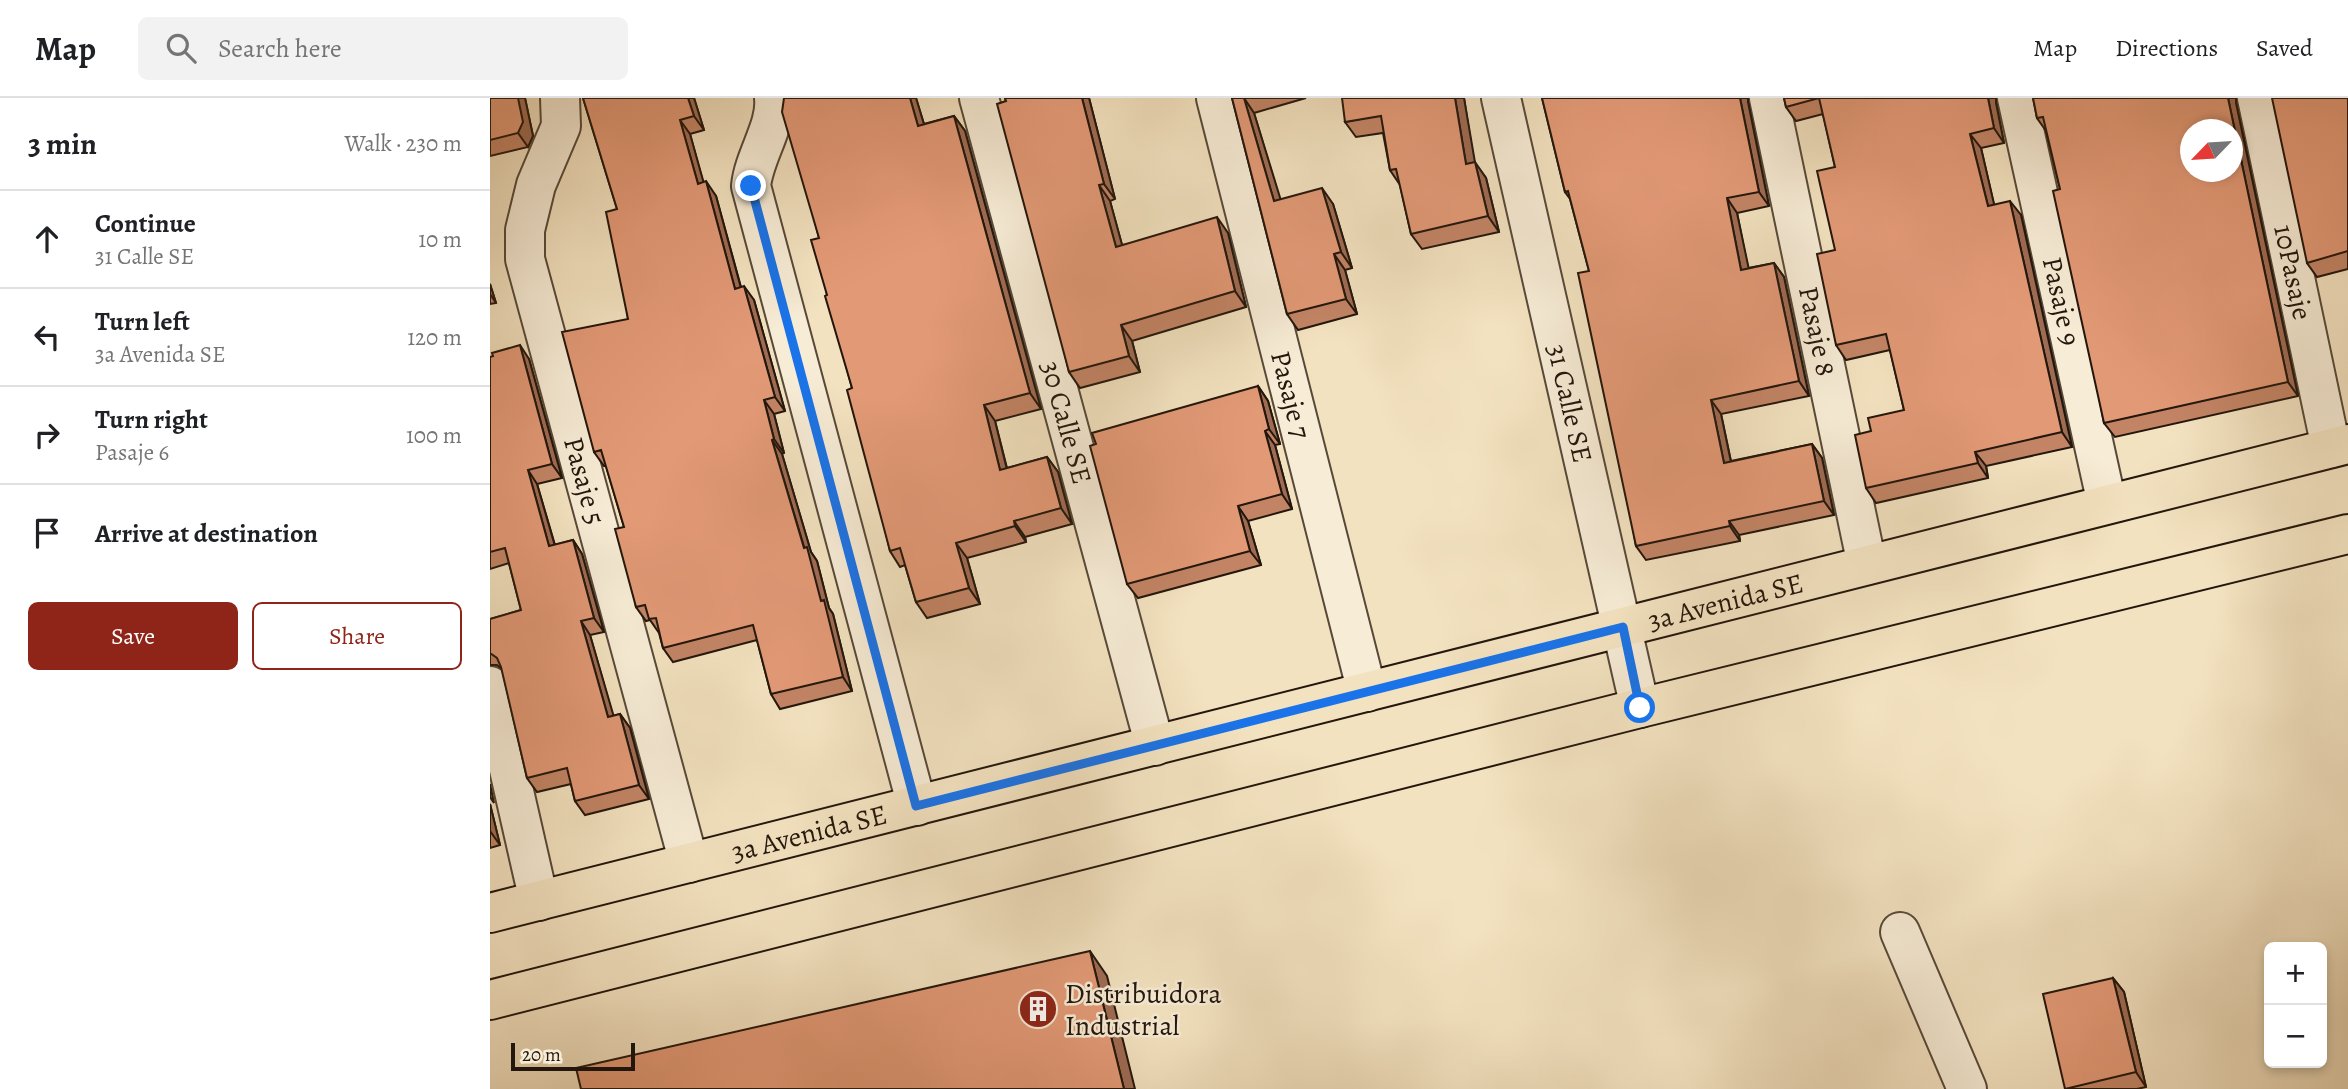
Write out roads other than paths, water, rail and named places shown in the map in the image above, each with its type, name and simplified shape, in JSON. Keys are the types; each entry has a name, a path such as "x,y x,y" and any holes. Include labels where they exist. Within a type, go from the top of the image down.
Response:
{"main road":[{"name":"3a Avenida SE","path":"490,913 2339,446"},
{"path":"490,1000 1640,708 2348,534"}],"street":[{"name":"Pasaje 5","path":"560,98 561,126 536,185 525,230 525,259 689,863"},
{"path":"774,98 771,121 753,167 751,186 916,806"},
{"name":"30 Calle SE","path":"979,98 1155,746"},
{"name":"Pasaje 7","path":"1216,98 1367,692"},
{"name":"31 Calle SE","path":"1501,98 1640,708"},
{"name":"Pasaje 8","path":"1769,98 1867,565"},
{"name":"Pasaje 9","path":"2017,98 2107,504"},
{"name":"10Pasaje","path":"2257,98 2339,446"},
{"path":"490,686 539,901"},
{"path":"1900,932 1967,1089"}],"place":[{"name":"Distribuidora Industrial","path":"1038,1009"}]}
